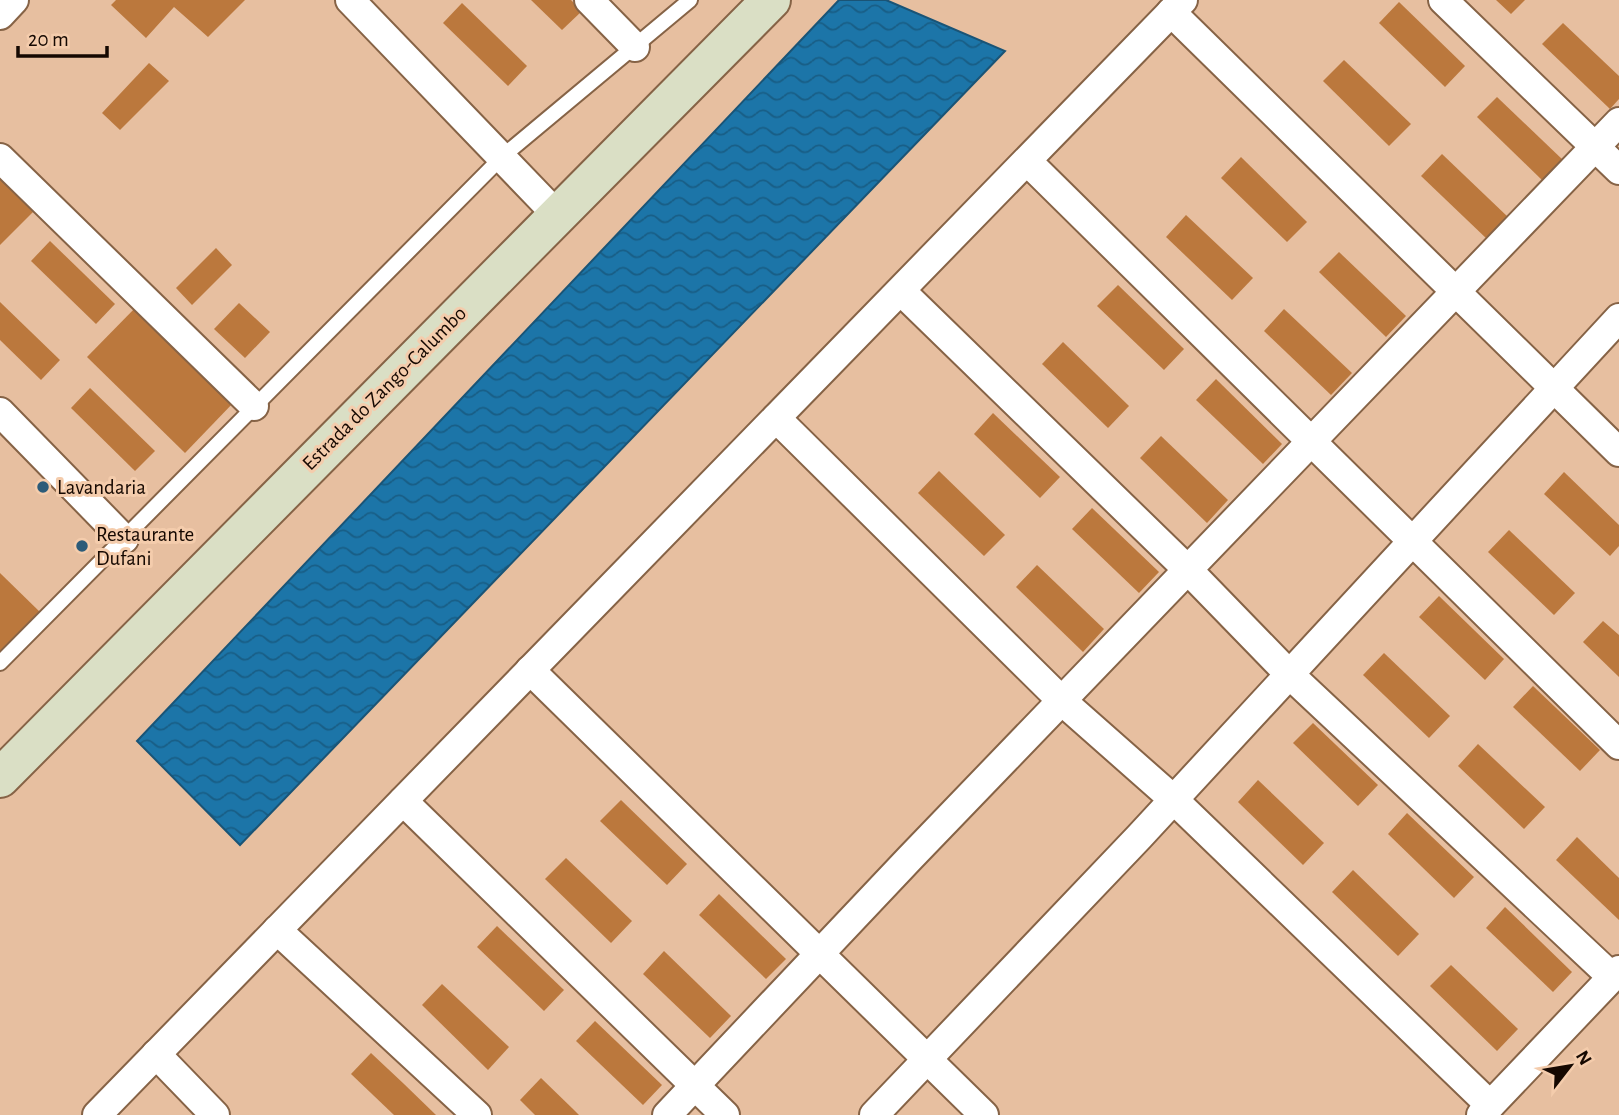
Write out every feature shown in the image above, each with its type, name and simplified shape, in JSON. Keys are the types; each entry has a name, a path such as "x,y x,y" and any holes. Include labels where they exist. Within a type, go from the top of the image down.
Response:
{"main road":[{"name":"Estrada do Zango-Calumbo","path":"0,778 771,0"}],"street":[{"path":"0,15 14,0"},
{"path":"350,0 556,215"},
{"path":"589,0 635,47"},
{"path":"1443,0 1619,170"},
{"path":"97,1115 1177,6 1456,292 1619,452"},
{"path":"667,1115 820,952 1619,122"},
{"path":"0,158 254,406"},
{"path":"1027,161 1619,745"},
{"path":"775,418 1062,701 1173,799 1485,1110 1616,974 1288,673 1189,571 901,291"},
{"path":"874,1115 1173,799 1412,538 1619,318"},
{"path":"0,412 124,539"},
{"path":"530,670 984,1115"},
{"path":"403,801 725,1115"},
{"path":"278,930 477,1115"},
{"path":"156,1054 215,1115"}],"lane":[{"path":"0,663 502,156 690,0"}],"water":[{"path":"839,0 886,0 1005,51 240,845 137,741"}],"building":[{"path":"116,0 245,0 208,37 174,7 146,38 111,5"},
{"path":"531,0 571,0 582,11 562,30"},
{"path":"1496,0 1525,0 1511,14"},
{"path":"1399,2 1465,66 1445,87 1379,23"},
{"path":"462,3 527,66 508,86 443,23"},
{"path":"1563,23 1619,76 1619,99 1610,109 1542,44"},
{"path":"1344,60 1411,124 1389,146 1323,81"},
{"path":"149,63 169,81 120,130 102,113"},
{"path":"1497,97 1564,161 1544,182 1477,117"},
{"path":"1442,154 1509,218 1488,240 1421,176"},
{"path":"1241,157 1307,222 1287,242 1221,178"},
{"path":"0,177 38,207 0,245"},
{"path":"1186,215 1253,278 1232,300 1166,237"},
{"path":"50,241 115,304 96,324 31,261"},
{"path":"216,248 232,265 192,305 176,288"},
{"path":"1339,252 1406,316 1386,337 1319,272"},
{"path":"1118,285 1184,349 1164,370 1097,306"},
{"path":"0,302 60,360 41,380 0,340"},
{"path":"239,303 270,332 245,358 214,329"},
{"path":"137,306 235,401 185,453 87,357"},
{"path":"1284,309 1352,373 1331,395 1264,331"},
{"path":"1063,342 1129,406 1108,428 1042,364"},
{"path":"1216,379 1282,444 1263,464 1196,400"},
{"path":"90,388 155,451 135,471 71,408"},
{"path":"993,413 1060,477 1040,498 974,434"},
{"path":"1161,436 1228,500 1207,523 1140,458"},
{"path":"939,471 1005,535 984,556 918,493"},
{"path":"1564,472 1619,525 1619,546 1610,556 1544,494"},
{"path":"1092,508 1159,572 1139,593 1072,529"},
{"path":"1509,530 1575,593 1554,615 1488,552"},
{"path":"1037,565 1104,629 1083,652 1016,587"},
{"path":"0,573 42,614 0,657"},
{"path":"1439,596 1504,659 1485,680 1419,617"},
{"path":"1603,621 1619,635 1619,677 1583,642"},
{"path":"1384,653 1450,716 1429,738 1363,675"},
{"path":"1533,686 1600,750 1580,771 1513,707"},
{"path":"1313,723 1378,785 1358,806 1293,743"},
{"path":"1478,744 1545,807 1524,829 1458,766"},
{"path":"1258,780 1324,843 1303,865 1238,802"},
{"path":"621,800 687,864 667,885 600,821"},
{"path":"1407,813 1474,877 1454,898 1388,834"},
{"path":"1577,837 1619,878 1619,920 1556,860"},
{"path":"566,858 632,921 611,943 545,879"},
{"path":"1353,870 1419,934 1398,956 1332,892"},
{"path":"719,894 786,959 766,979 699,915"},
{"path":"1505,907 1572,972 1553,992 1486,928"},
{"path":"497,926 564,990 544,1011 477,947"},
{"path":"664,951 731,1016 710,1038 643,974"},
{"path":"1451,965 1518,1029 1497,1051 1430,986"},
{"path":"442,984 509,1047 488,1070 422,1005"},
{"path":"595,1021 662,1085 643,1105 576,1041"},
{"path":"371,1053 436,1115 394,1115 351,1074"},
{"path":"541,1078 579,1115 535,1115 520,1100"}],"place":[{"name":"Lavandaria","path":"43,487"},
{"name":"Restaurante Dufani","path":"82,546"}]}
